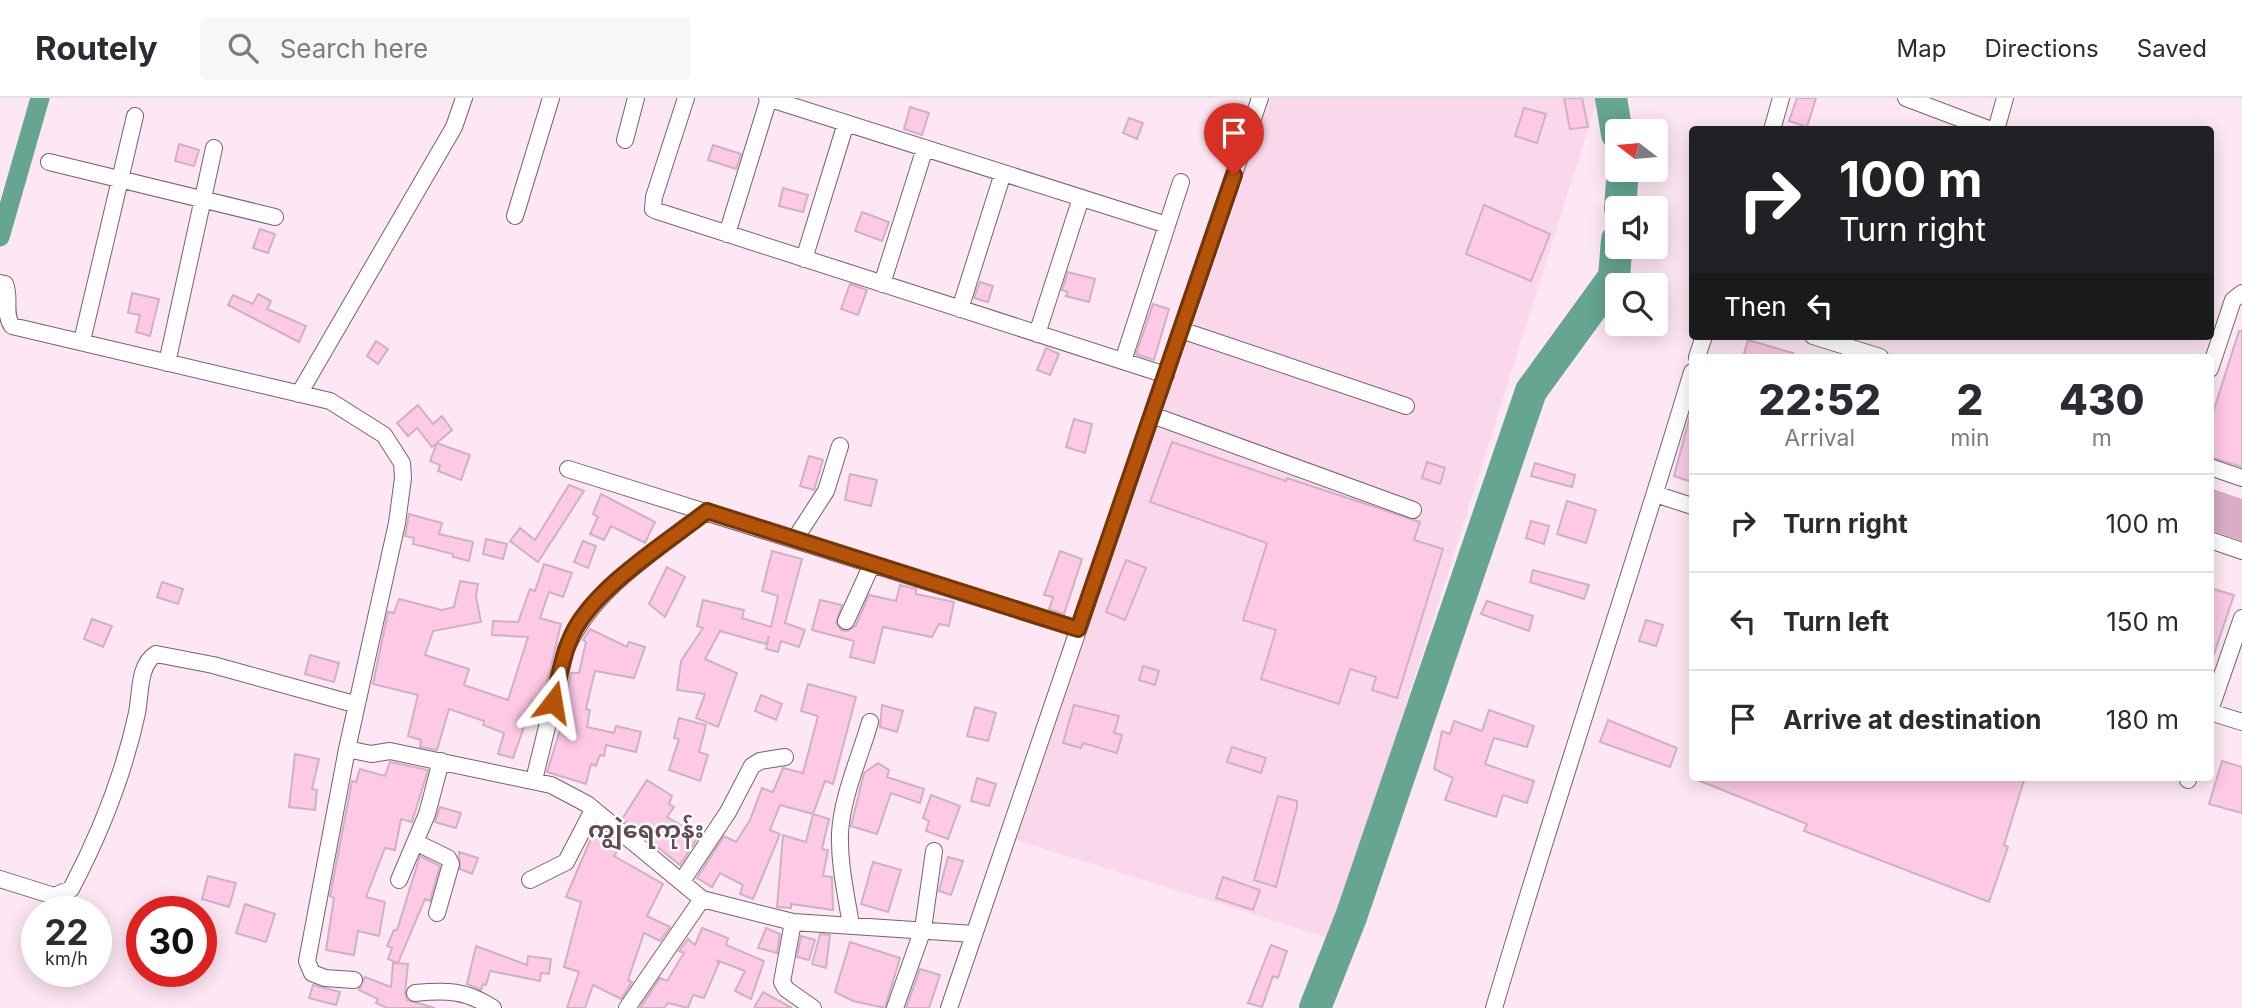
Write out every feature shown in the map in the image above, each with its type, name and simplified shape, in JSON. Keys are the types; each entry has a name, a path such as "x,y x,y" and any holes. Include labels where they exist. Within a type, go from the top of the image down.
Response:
{"street":[{"path":"299,394 454,127 464,98"},
{"path":"515,216 551,98"},
{"path":"625,140 636,98"},
{"path":"686,98 653,209 1166,375"},
{"path":"727,234 768,98 1167,225"},
{"path":"949,1008 1260,98"},
{"path":"1773,126 1781,98"},
{"path":"1906,98 1983,126"},
{"path":"1995,126 2005,98"},
{"path":"82,341 135,116"},
{"path":"804,259 846,123"},
{"path":"167,363 214,148"},
{"path":"882,284 925,148"},
{"path":"49,162 275,217"},
{"path":"960,309 1003,173"},
{"path":"1123,361 1181,182"},
{"path":"1037,334 1081,198"},
{"path":"2,284 9,293 7,313 12,326 330,401 384,435 402,463 397,523 354,704 307,961 312,973 325,978 354,979"},
{"path":"2214,357 2233,300 2242,293"},
{"path":"1181,330 1406,406"},
{"path":"1826,340 1870,354"},
{"path":"1494,1008 1550,816 1656,494 1689,382"},
{"path":"1152,415 1412,510"},
{"path":"795,539 826,491 840,446"},
{"path":"2214,468 2242,478"},
{"path":"568,470 707,511 1078,629"},
{"path":"1656,494 1689,505"},
{"path":"534,780 566,649 575,629 601,595 707,511"},
{"path":"2214,541 2242,551"},
{"path":"846,621 872,564"},
{"path":"2214,699 2242,618"},
{"path":"0,879 54,897 71,889 119,778 136,713 143,670 146,662 156,654 213,665 354,704"},
{"path":"2214,712 2242,722"},
{"path":"851,925 842,867 840,832 844,808 870,722"},
{"path":"347,749 371,754 390,751 551,785 593,810 702,899 793,922 974,934"},
{"path":"682,881 728,812 752,766 760,761 785,757"},
{"path":"399,880 427,814 441,761"},
{"path":"530,880 566,862 593,810"},
{"path":"415,842 448,858 451,864 437,913"},
{"path":"895,1008 923,929 934,851"},
{"path":"627,1008 702,899"},
{"path":"793,922 782,982 786,989 813,1008"},
{"path":"415,993 452,990 479,998 493,1008"}],"shaded area":[{"path":"1271,98 1598,98 1332,939 1016,840"},
{"path":"2214,489 2242,499 2242,541 2214,531"}],"building":[{"path":"1564,98 1582,98 1588,127 1570,129"},
{"path":"1797,98 1816,98 1807,126 1789,121"},
{"path":"910,107 929,113 922,135 904,129"},
{"path":"1524,108 1546,114 1537,143 1515,136"},
{"path":"1129,118 1143,123 1137,139 1123,133"},
{"path":"179,144 199,150 194,166 175,161"},
{"path":"713,145 741,154 736,169 708,160"},
{"path":"783,188 808,195 803,212 779,206"},
{"path":"1484,205 1550,234 1531,281 1466,254"},
{"path":"862,212 889,222 882,241 855,231"},
{"path":"260,229 275,234 268,253 253,248"},
{"path":"1068,272 1095,279 1089,302 1066,296 1068,292 1062,290"},
{"path":"980,282 993,286 988,302 974,298"},
{"path":"850,284 867,290 858,315 841,309"},
{"path":"132,293 159,299 150,336 136,332 140,315 128,313"},
{"path":"258,294 271,301 267,309 306,326 299,342 228,305 233,295 253,304"},
{"path":"1153,304 1169,309 1154,360 1136,354"},
{"path":"2239,331 2242,331 2242,467 2214,458 2214,409"},
{"path":"1748,340 1793,353 1793,354 1744,354"},
{"path":"376,341 388,349 378,364 367,356"},
{"path":"1046,348 1059,354 1050,375 1037,370"},
{"path":"418,405 433,424 442,416 452,430 432,447 417,428 408,436 397,423"},
{"path":"1074,419 1092,424 1085,453 1066,447"},
{"path":"1689,419 1689,481 1674,476"},
{"path":"1172,442 1286,481 1287,478 1420,522 1414,540 1443,549 1397,698 1372,690 1376,677 1350,669 1339,704 1261,679 1276,630 1243,620 1267,543 1150,502"},
{"path":"437,443 470,455 461,480 438,471 440,465 430,461"},
{"path":"809,456 823,460 814,490 800,486"},
{"path":"1427,462 1445,468 1440,484 1422,478"},
{"path":"1535,463 1575,475 1572,487 1531,476"},
{"path":"850,474 877,480 871,506 845,500"},
{"path":"569,485 584,491 538,562 510,541 520,528 535,540"},
{"path":"601,494 655,522 645,543 611,526 604,540 590,534 598,517 593,514"},
{"path":"1567,501 1596,510 1586,543 1557,534"},
{"path":"409,514 442,523 439,534 473,542 469,561 413,544 414,538 405,536"},
{"path":"1531,521 1549,526 1544,544 1526,538"},
{"path":"486,539 507,544 503,559 483,554"},
{"path":"583,541 596,546 588,568 574,562"},
{"path":"772,551 802,559 785,623 805,630 799,647 781,641 778,652 766,649 769,636 766,644 720,631 705,659 737,673 718,727 696,718 705,694 677,690 681,661 703,628 697,626 703,600 744,610 742,618 771,627 778,596 762,591"},
{"path":"1060,551 1082,559 1064,614 1049,609 1053,597 1044,595"},
{"path":"1126,560 1146,568 1125,620 1106,612"},
{"path":"544,564 572,573 563,597 549,592 540,618 561,624 542,703 533,701 513,758 498,754 504,733 483,725 484,721 449,709 437,750 420,747 421,740 408,736 418,695 373,684 388,612 394,613 399,599 442,610 454,607 460,581 478,584 476,596 481,622 433,631 425,655 469,669 464,685 508,700 528,637 492,635 493,621 518,622 530,589 535,591"},
{"path":"667,567 685,577 665,617 649,604"},
{"path":"1533,570 1589,585 1584,599 1530,582"},
{"path":"162,582 183,589 178,604 157,597"},
{"path":"900,585 916,589 916,594 954,602 949,626 939,624 932,637 883,627 874,663 850,657 854,641 812,630 820,600 842,605 836,623 841,630 848,631 856,625 869,595 896,601"},
{"path":"2214,589 2234,595 2214,654"},
{"path":"1487,601 1533,616 1529,631 1481,614"},
{"path":"92,619 112,626 103,647 84,639"},
{"path":"1646,620 1663,625 1656,646 1639,641"},
{"path":"590,629 627,647 629,642 645,647 634,678 595,671 586,709 590,710 587,727 614,733 616,726 641,732 636,752 606,745 604,756 600,755 596,766 591,764 586,784 547,772 567,708 563,707 571,673 579,673 586,642 583,640"},
{"path":"310,655 339,663 334,682 305,674"},
{"path":"1143,666 1159,671 1155,685 1139,680"},
{"path":"808,684 856,697 833,784 825,781 813,814 780,805 770,830 780,834 753,899 740,894 743,885 720,873 712,887 697,878 724,836 736,842 750,820 762,788 773,792 783,768 803,773 818,716 801,711"},
{"path":"761,695 782,704 776,720 755,711"},
{"path":"882,705 903,711 897,732 880,727"},
{"path":"1074,705 1119,716 1114,733 1122,735 1117,753 1083,743 1081,748 1063,743"},
{"path":"975,707 996,713 988,741 967,736"},
{"path":"1489,710 1534,726 1527,747 1494,738 1485,764 1534,781 1527,803 1503,795 1496,817 1445,800 1453,778 1434,769 1442,731 1450,734 1454,721 1482,731"},
{"path":"679,718 706,725 699,752 708,755 700,781 669,770 679,739 674,738"},
{"path":"1608,720 1677,748 1670,767 1600,742"},
{"path":"1232,747 1266,758 1261,773 1227,762"},
{"path":"295,754 319,759 312,789 317,790 315,810 289,807"},
{"path":"2222,761 2242,767 2242,813 2209,804"},
{"path":"390,762 428,770 412,822 401,819 395,850 385,848 366,897 385,902 379,936 358,931 354,955 326,950 334,898 330,896 352,781 356,782 360,769 385,776"},
{"path":"878,763 889,770 887,777 924,789 920,803 891,793 877,834 851,826 864,773"},
{"path":"977,778 996,784 989,806 971,801"},
{"path":"647,780 672,796 669,804 674,807 667,817 699,836 680,865 622,819"},
{"path":"1700,781 2024,781 2004,845 2008,847 1989,902 1804,831 1807,824"},
{"path":"931,795 960,806 948,839 926,831 929,821 923,818"},
{"path":"1278,796 1297,801 1297,807 1276,887 1254,880"},
{"path":"440,807 461,813 456,828 435,822"},
{"path":"813,814 829,819 822,849 828,850 823,876 832,877 833,910 791,904 791,908 777,907 783,835 806,842"},
{"path":"595,829 621,846 614,856 663,884 647,916 670,927 660,941 644,933 628,980 632,982 621,999 593,985 585,1008 567,1008 579,972 564,967 581,902 566,897"},
{"path":"459,852 478,858 472,874 460,869"},
{"path":"420,856 440,866 430,901 425,899 398,963 388,959 392,948 387,946 394,930 397,930"},
{"path":"948,857 963,861 951,895 939,891"},
{"path":"873,862 901,870 888,912 861,904"},
{"path":"208,876 236,883 229,907 217,903 217,896 203,896"},
{"path":"1223,877 1260,890 1253,910 1216,898"},
{"path":"245,904 275,914 266,942 236,933"},
{"path":"702,928 728,938 726,945 764,961 751,999 735,991 745,971 716,960 719,963 704,998 693,995 688,1008 668,1003 664,1008 640,1008 660,978 667,981 684,953 679,951 688,939 695,945"},
{"path":"766,928 780,934 777,953 758,948"},
{"path":"820,934 830,935 826,968 812,964"},
{"path":"801,936 815,940 809,960 797,957"},
{"path":"850,942 900,958 885,1008 853,1001 835,992"},
{"path":"1271,945 1287,951 1278,978 1273,976 1262,1007 1248,1003"},
{"path":"476,946 527,965 528,956 551,959 549,974 541,973 540,981 490,971 486,985 483,984 481,990 467,984"},
{"path":"393,963 408,964 405,993 407,1000 435,1008 387,1008 376,1003 378,999 359,990 365,977 391,987"},
{"path":"920,969 940,975 929,1008 906,1008"},
{"path":"313,985 340,992 336,1005 309,998"},
{"path":"763,992 792,1008 754,1008"}],"waterway":[{"path":"0,237 40,98"},
{"path":"1611,98 1614,119"},
{"path":"1621,196 1622,182"},
{"path":"1315,1008 1351,917 1531,391 1614,277 1615,259"}],"district":[{"name":"ကျွဲရေကုန်း","path":"646,830"}],"route":[{"path":"553,702 566,649 575,629 601,595 707,511 1078,629 1234,175"}]}
